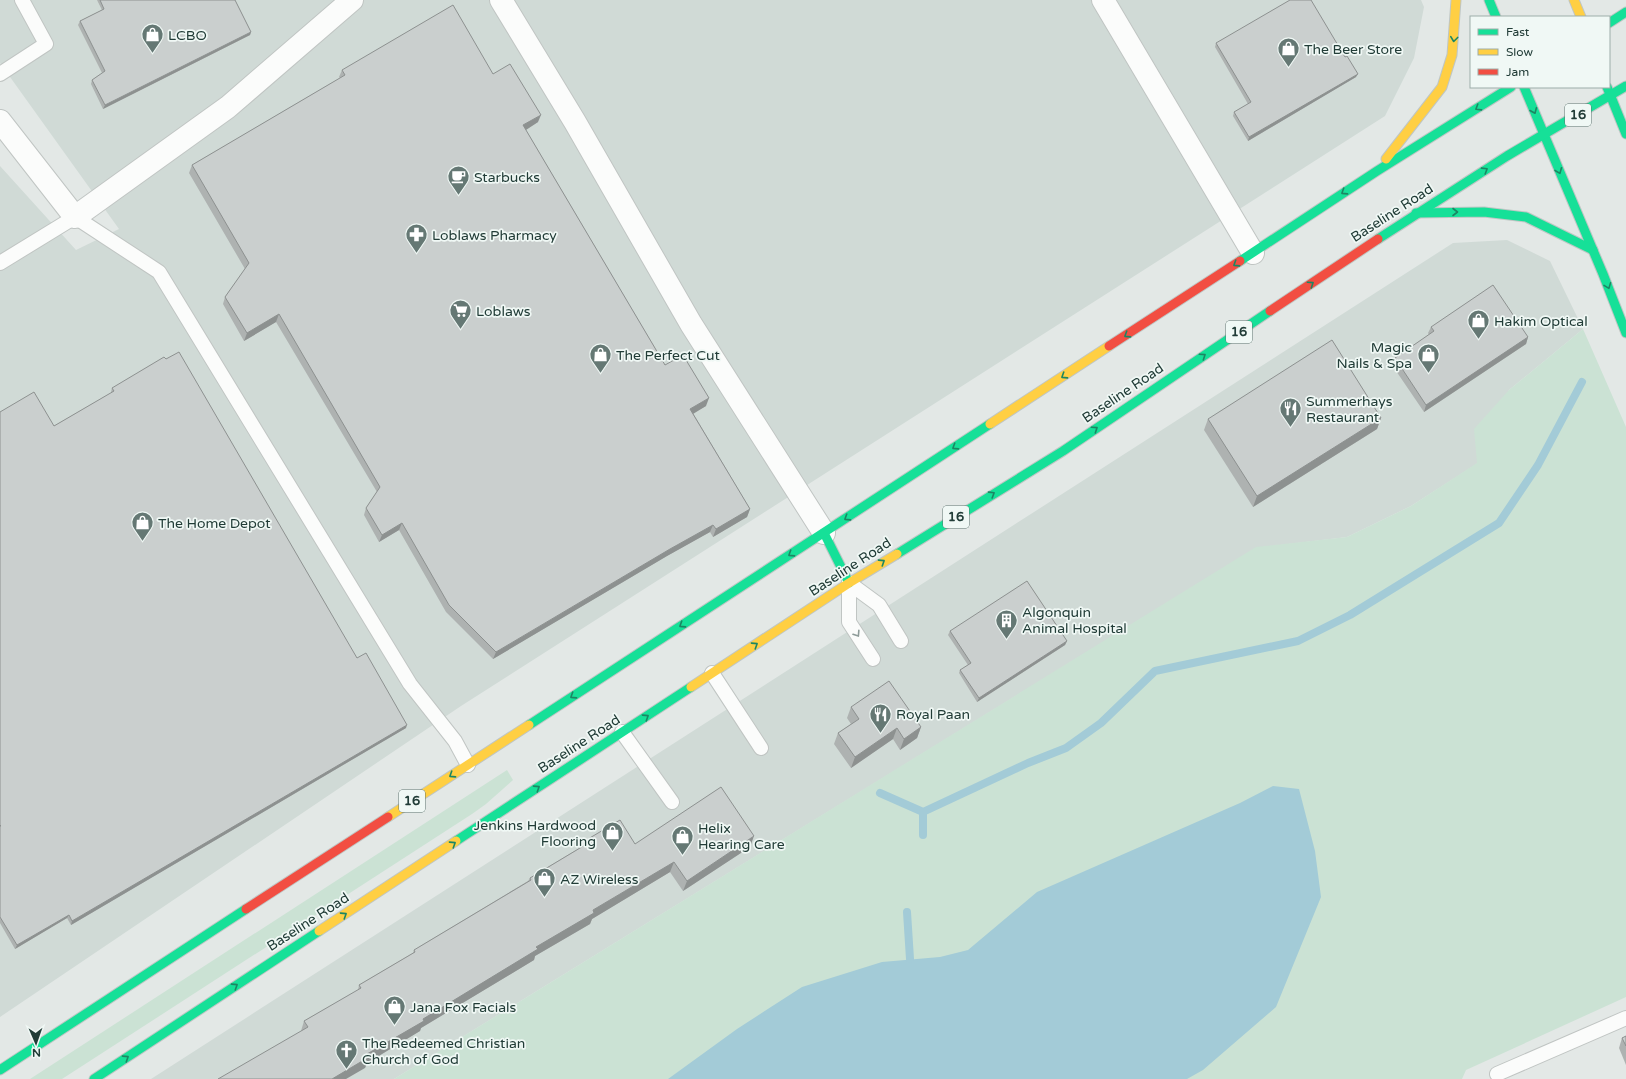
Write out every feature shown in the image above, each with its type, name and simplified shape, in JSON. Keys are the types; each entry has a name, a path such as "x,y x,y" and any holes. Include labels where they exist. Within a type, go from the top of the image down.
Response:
{"main road":[{"path":"1377,171 1442,87 1452,55 1456,0"},
{"path":"1489,0 1496,16"},
{"path":"1574,0 1581,16"},
{"path":"1610,22 1626,12"},
{"name":"Baseline Road","path":"94,1079 849,583 1063,451 1416,212 1626,86"},
{"name":"16","path":"0,1070 1252,252 1509,88"},
{"path":"1524,88 1545,134 1626,333"},
{"path":"1607,88 1626,134"},
{"path":"1416,212 1484,212 1526,217 1593,250"},
{"path":"824,533 849,583"}],"street":[{"path":"0,121 75,216 228,107 352,0"},
{"path":"501,0 576,122 691,324 824,533"},
{"path":"1103,0 1252,252"}],"lane":[{"path":"0,74 46,44 22,0"},
{"path":"0,262 75,216 159,272 410,684 455,741 468,765"},
{"path":"849,583 879,605 901,641"},
{"path":"849,583 849,622 873,659"},
{"path":"712,673 761,748"},
{"path":"622,732 672,802"},
{"path":"1497,1074 1626,1018"}],"shaded area":[{"path":"0,0 1421,0 1424,7 1414,58 1385,116 461,706 0,1017 0,166 76,250 119,229 0,63"},
{"path":"1507,240 1550,261 1583,329 1509,390 1478,463 1411,506 1347,537 1256,548 394,1079 151,1079 1453,243"}],"green space":[{"path":"1583,329 1626,427 1626,997 1466,1070 1462,1079 394,1079 1256,547 1347,537 1411,506 1477,463 1474,429 1509,390"},
{"path":"507,770 513,780 486,804 472,814 62,1079 30,1079"}],"water":[{"path":"1273,786 1299,789 1315,851 1321,897 1276,1007 1203,1070 1187,1079 668,1079 737,1029 802,987 882,962 940,957 968,950 1037,892 1240,803"}],"building":[{"name":"LCBO","path":"100,0 235,0 251,32 105,105 92,80 105,71 80,21 104,9"},
{"name":"The Beer Store","path":"1290,0 1311,0 1345,57 1347,56 1358,74 1249,137 1234,112 1251,102 1216,43"},
{"name":"Loblaws","path":"453,5 493,74 510,64 541,115 523,125 665,365 683,355 709,398 690,409 750,509 716,529 713,525 670,549 496,652 449,605 402,523 382,535 366,508 380,487 279,314 247,333 225,297 249,263 192,165 345,75 342,70"},
{"path":"1493,285 1528,337 1426,405 1395,358 1434,331 1431,327"},
{"name":"Summerhays Restaurant","path":"1332,340 1381,418 1257,496 1208,419"},
{"name":"The Home Depot","path":"179,352 357,658 366,653 407,725 72,921 69,915 17,945 0,917 0,412 34,392 54,426 114,391 112,388 164,357 166,359"},
{"name":"Algonquin Animal Hospital","path":"1027,581 1067,641 979,698 960,670 971,663 950,631"},
{"name":"Royal Paan","path":"889,681 921,727 904,739 897,728 855,757 838,733 859,719 851,707"},
{"path":"721,787 754,836 687,881 674,862 593,910 594,913 536,947 538,949 423,1019 424,1021 367,1054 369,1057 332,1079 218,1079 308,1027 304,1021 361,988 359,985 415,952 414,950 531,880 530,878 590,842 588,839 620,820 635,844"},
{"path":"1626,1036 1626,1046 1622,1038"}],"waterway":[{"path":"880,793 923,812 1028,763 1066,748 1101,723 1155,671 1298,641 1350,615 1499,523 1538,465 1582,382"},
{"path":"923,812 923,835"},
{"path":"907,912 910,959"}],"traffic: fast":[{"path":"1489,0 1496,16"},
{"path":"1610,22 1626,12"},
{"path":"1378,239 1507,156 1626,86"},
{"path":"1240,261 1377,171 1509,88"},
{"path":"1524,88 1603,274 1626,333"},
{"path":"1607,88 1626,134"},
{"path":"1416,213 1484,212 1526,217 1593,250"},
{"path":"897,554 1063,451 1270,311"},
{"path":"529,725 990,424"},
{"path":"824,533 849,583"},
{"path":"456,841 691,687"},
{"path":"0,1070 246,909"},
{"path":"94,1079 319,931"}],"traffic: slow":[{"path":"1386,159 1442,87 1452,55 1456,0"},
{"path":"1574,0 1581,16"},
{"path":"990,424 1109,346"},
{"path":"691,687 849,583 897,554"},
{"path":"388,817 529,725"},
{"path":"319,931 456,841"}],"traffic: jam":[{"path":"1270,311 1378,239"},
{"path":"1109,346 1240,261"},
{"path":"246,909 388,817"}],"place":[{"name":"LCBO","path":"152,54"},
{"name":"The Beer Store","path":"1289,68"},
{"name":"Starbucks","path":"458,196"},
{"name":"Loblaws Pharmacy","path":"417,254"},
{"name":"Loblaws","path":"460,330"},
{"name":"Hakim Optical","path":"1479,340"},
{"name":"The Perfect Cut","path":"601,374"},
{"name":"Magic Nails & Spa","path":"1428,374"},
{"name":"Summerhays Restaurant","path":"1291,428"},
{"name":"The Home Depot","path":"143,542"},
{"name":"Algonquin Animal Hospital","path":"1007,640"},
{"name":"Royal Paan","path":"881,734"},
{"name":"Jenkins Hardwood Flooring","path":"612,852"},
{"name":"Helix Hearing Care","path":"683,856"},
{"name":"AZ Wireless","path":"544,898"},
{"name":"Jana Fox Facials","path":"395,1026"},
{"name":"The Redeemed Christian Church of God","path":"346,1070"}]}
